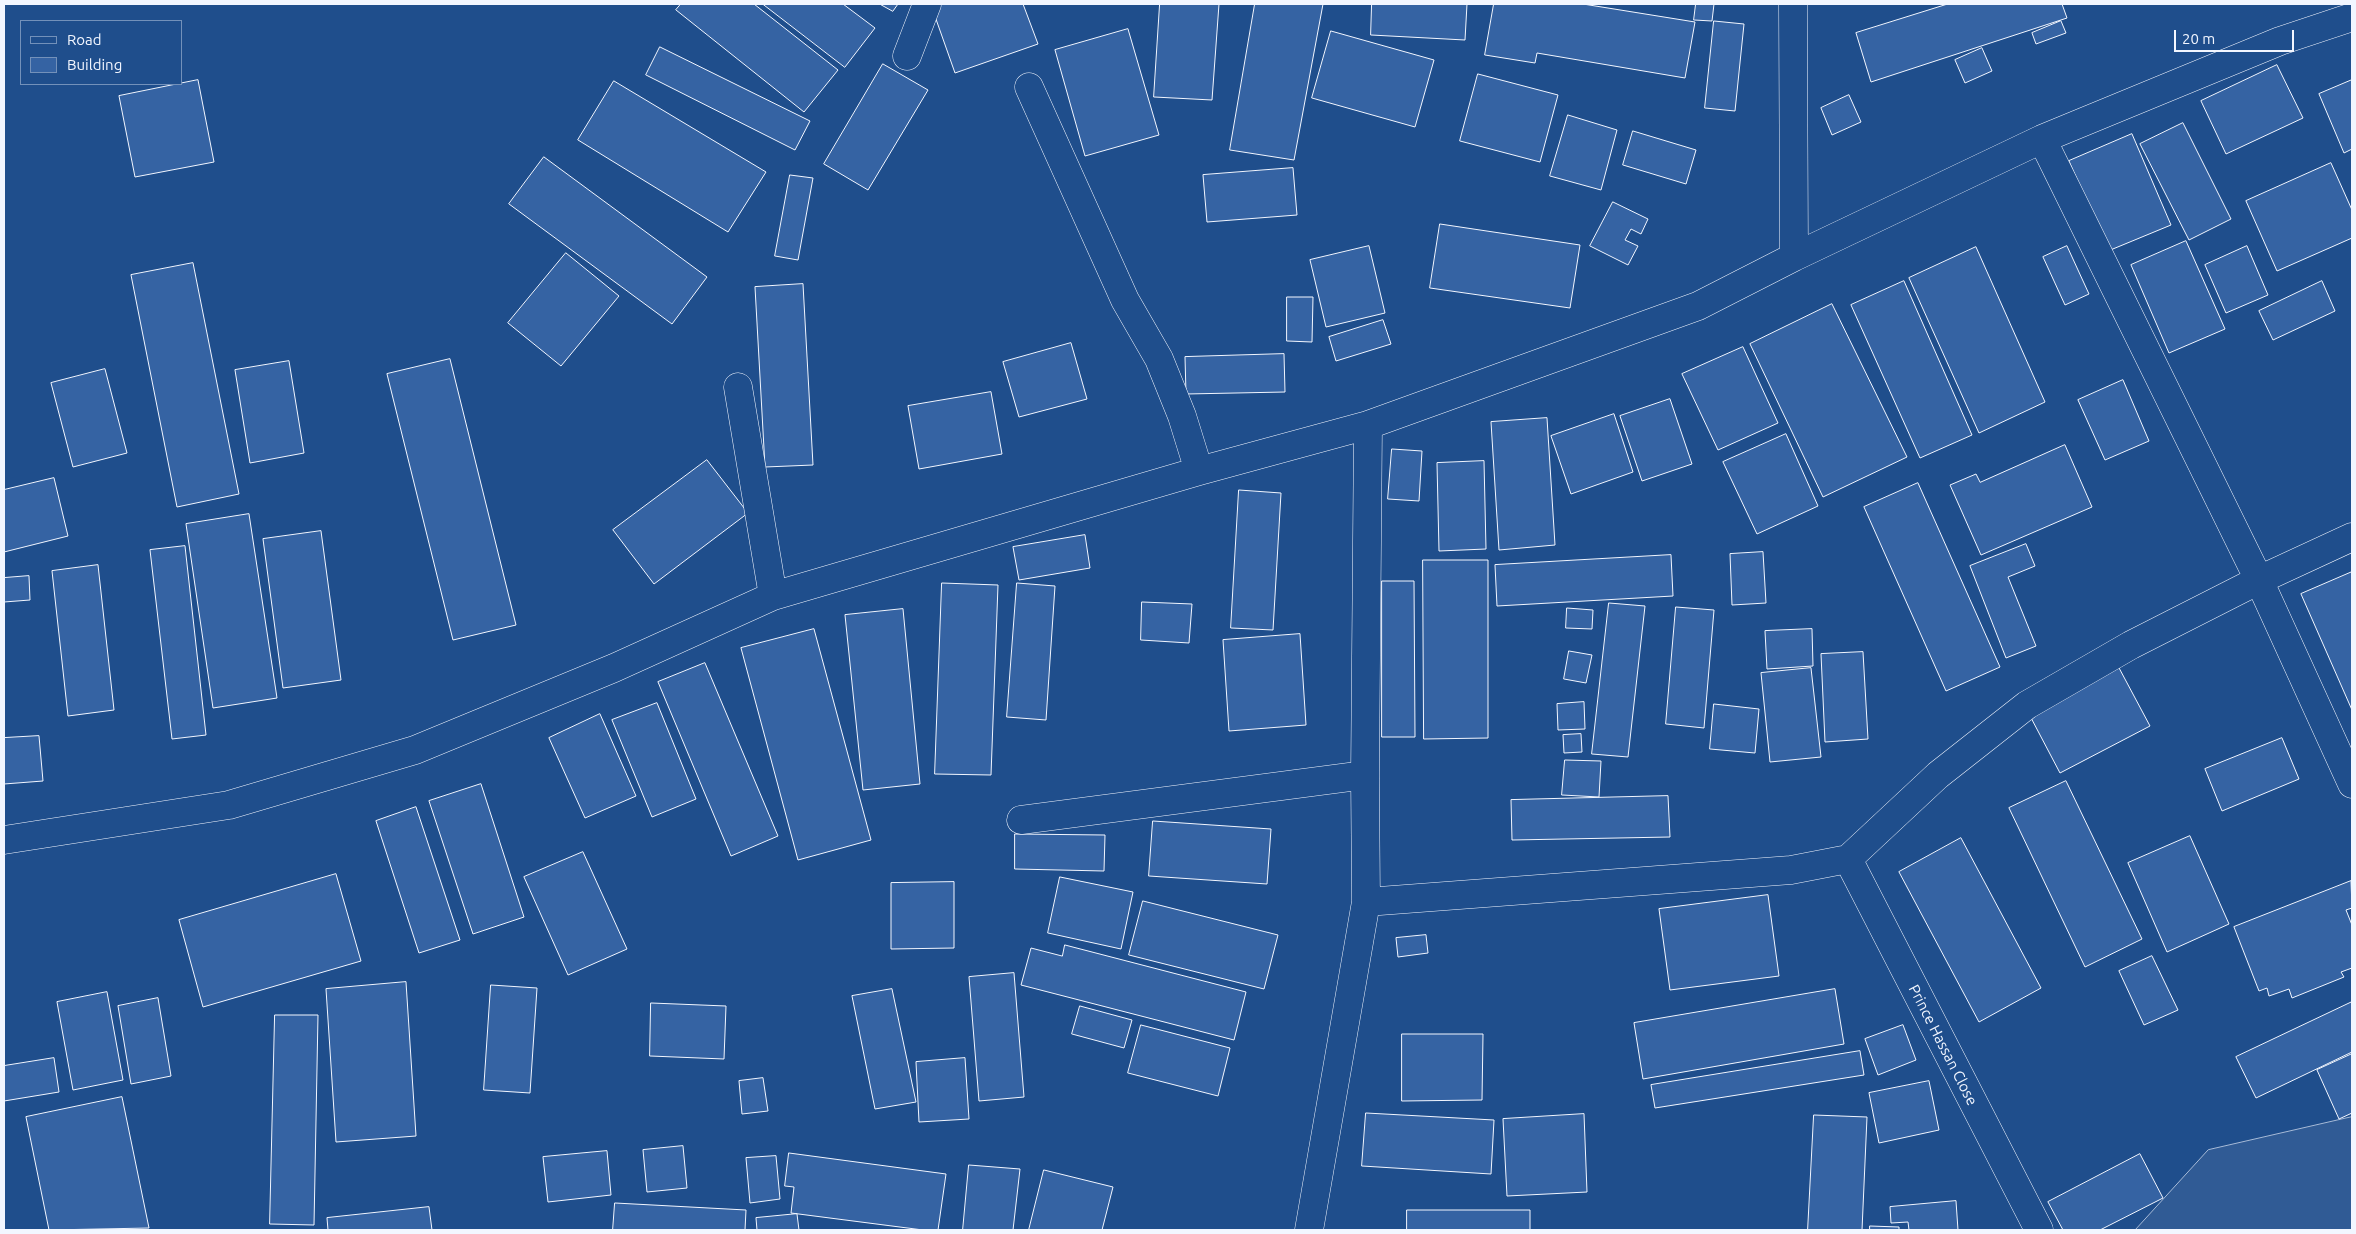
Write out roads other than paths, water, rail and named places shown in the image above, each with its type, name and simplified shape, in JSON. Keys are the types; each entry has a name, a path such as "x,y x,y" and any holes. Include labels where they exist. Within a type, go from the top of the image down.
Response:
{"street":[{"path":"907,56 927,4"},
{"path":"1793,4 1794,257"},
{"path":"4,840 229,805 415,750 614,668 773,596 1199,471 1368,425 1698,306 1794,257 2042,139 2280,41 2352,17"},
{"path":"1029,87 1125,300 1159,359 1182,416 1199,471"},
{"path":"2042,139 2259,580 2352,784"},
{"path":"738,387 773,596"},
{"path":"1309,1230 1366,902 1365,775 1368,425"},
{"path":"1366,902 1791,870 1848,859 1938,775 2027,705 2131,645 2259,580 2352,537"},
{"path":"1021,820 1365,775"},
{"name":"Prince Hassan Close","path":"1848,859 2039,1230"}]}
